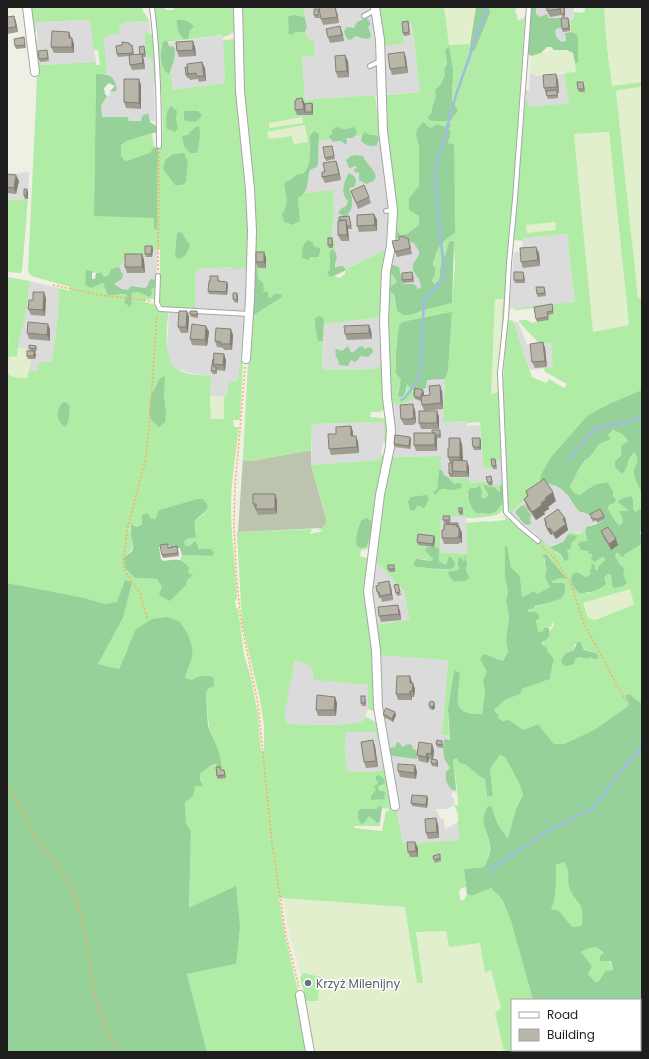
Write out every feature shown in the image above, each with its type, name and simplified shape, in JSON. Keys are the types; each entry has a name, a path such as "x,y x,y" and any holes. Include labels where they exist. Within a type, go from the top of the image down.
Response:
{"street":[{"path":"27,7 35,72"},
{"path":"238,7 240,90 249,175 252,231 246,359"},
{"path":"376,9 380,40 380,61 384,77 382,131 392,234 391,255 386,271 383,324 387,398 392,429 390,447 380,495 368,591 376,650 378,707 395,806"},
{"path":"300,995 310,1052"}],"lane":[{"path":"152,7 158,90 159,146"},
{"path":"529,7 516,199 500,374 506,512 538,541"},
{"path":"364,16 376,9"},
{"path":"370,66 380,61"},
{"path":"158,276 157,304 160,308 249,314"}],"path":[{"path":"158,276 159,146"},
{"path":"53,285 100,295 157,304 145,462 128,526 123,562 124,569 140,593 147,618"},
{"path":"246,359 234,485 236,572 241,622 258,711 272,843 286,936 300,995"},
{"path":"538,541 554,558 566,575 572,587 584,624 627,703"},
{"path":"7,787 18,802 34,835 62,870 76,898 88,949 94,993 110,1040 122,1052"}],"shaded area":[{"path":"304,7 372,7 379,95 305,100 302,57 314,56 310,41 305,32 307,27"},
{"path":"444,7 476,7 469,44 449,46"},
{"path":"536,7 574,7 573,20 570,20 571,32 565,33 566,42 561,43 556,38 556,29 548,15 540,18 536,14"},
{"path":"604,7 642,7 642,82 612,86"},
{"path":"90,20 96,62 40,65 36,22"},
{"path":"149,21 150,33 147,32 144,37 147,58 152,57 155,121 150,121 148,114 141,121 129,121 128,117 102,117 101,106 107,96 110,95 110,91 115,92 116,84 107,74 104,39 109,35 119,34 120,26 125,22"},
{"path":"412,23 420,92 385,94 382,45 404,44 402,25"},
{"path":"223,35 225,83 173,90 170,70 175,58 168,43"},
{"path":"554,50 567,50 573,53 576,72 535,76 534,74 530,74 531,56"},
{"path":"530,74 535,74 535,76 564,74 569,103 528,107 528,102 525,101 526,90 529,90"},
{"path":"642,87 642,298 638,298 616,92 617,90"},
{"path":"302,117 303,123 269,128 268,123"},
{"path":"305,125 308,142 294,144 292,136 269,139 267,131"},
{"path":"609,132 629,325 593,332 574,134"},
{"path":"380,134 390,216 387,248 335,274 335,241 332,240 334,218 333,190 304,193 308,182 307,178 310,170 317,167 319,141 331,139 333,142 341,141 346,138 362,136 361,141 379,138 377,135"},
{"path":"29,172 28,199 7,200 7,174"},
{"path":"555,222 557,230 527,234 526,225"},
{"path":"567,234 575,302 509,309 514,252 523,252 522,238"},
{"path":"395,237 401,238 404,241 409,240 415,243 419,251 413,271 419,279 421,287 417,289 403,284 399,267 390,264"},
{"path":"146,248 158,248 156,280 149,281 145,288 137,286 128,290 116,287 114,284 122,279 123,275 119,267 123,259 145,258"},
{"path":"233,267 233,269 247,267 246,311 238,380 228,383 227,395 224,397 210,396 211,376 178,370 169,360 167,351 169,308 195,309 195,273 199,269"},
{"path":"30,281 59,288 57,324 52,363 37,371 29,370 31,360 26,359 18,347 27,307"},
{"path":"495,299 503,299 498,392 490,394"},
{"path":"382,317 383,365 375,369 322,370 324,324"},
{"path":"513,322 518,322 527,345 551,344 554,367 530,370"},
{"path":"18,347 27,349 26,358 31,360 27,378 13,377 7,373 9,357 14,357"},
{"path":"445,379 443,422 467,421 467,426 480,425 483,467 492,469 491,462 501,461 502,478 500,485 489,486 488,481 471,483 468,478 449,478 444,475 441,470 441,456 390,457 390,402 397,405 412,401 415,390 427,380"},
{"path":"210,396 224,397 224,419 211,419"},
{"path":"384,422 384,441 379,460 311,465 312,424"},
{"path":"311,450 311,465 327,522 322,528 238,532 243,457 244,460 251,461"},
{"path":"548,484 555,485 563,489 570,500 582,512 589,516 593,516 601,511 605,519 586,527 585,531 581,533 569,531 563,542 552,545 549,548 533,531 522,525 512,516 514,509"},
{"path":"441,516 466,516 467,554 440,552"},
{"path":"375,561 404,591 409,621 376,625 370,590"},
{"path":"630,589 634,604 595,620 588,618 583,603"},
{"path":"379,655 448,659 442,735 449,736 450,741 445,739 445,759 450,768 452,790 456,790 457,793 453,792 451,795 454,799 454,805 447,809 436,809 441,819 444,819 445,829 457,823 461,840 403,844 396,806 384,770 372,772 348,771 344,758 346,732 376,732 381,706"},
{"path":"295,660 311,666 314,680 369,685 368,709 363,722 334,725 287,724 283,716"},
{"path":"283,898 405,907 423,983 416,932 446,931 449,947 480,942 485,972 491,970 501,1008 495,1013 504,1052 314,1052 306,1001 318,1000 304,973 301,976 288,928"}],"green space":[{"path":"30,7 142,7 149,21 125,22 120,26 119,34 109,35 104,39 107,74 96,74 94,215 155,218 154,228 157,229 158,148 162,148 162,95 154,7 163,7 166,10 174,10 174,7 235,7 235,31 229,35 223,37 222,35 168,42 167,40 161,47 162,55 170,70 173,90 225,83 223,40 235,39 249,191 247,267 233,270 233,267 199,269 195,273 195,309 169,308 167,342 170,359 178,370 190,374 211,376 211,419 224,419 224,397 227,395 228,383 238,380 240,360 243,361 240,420 233,420 234,427 239,427 232,487 231,519 237,599 235,600 236,608 238,608 244,655 251,678 258,715 261,751 264,751 264,725 260,699 242,624 237,532 312,529 310,534 323,531 318,529 322,528 327,522 311,465 379,460 381,453 385,460 371,548 361,550 360,556 366,558 371,557 372,629 376,710 373,711 368,709 368,685 314,680 311,666 295,660 284,716 287,724 334,725 363,722 365,717 377,723 381,741 377,740 376,732 346,732 345,752 348,771 372,772 383,770 382,765 386,764 403,844 460,840 457,823 458,814 454,805 458,805 458,801 453,760 457,758 458,762 466,765 485,779 487,797 493,796 490,769 500,755 505,757 520,785 523,795 516,809 508,839 498,824 492,807 484,827 490,847 487,861 484,867 464,869 466,887 461,888 459,893 461,901 464,900 467,894 472,896 491,888 502,899 511,921 533,999 511,999 511,1051 571,1052 504,1052 495,1013 501,1008 491,970 485,973 480,943 449,947 446,931 416,932 423,983 417,983 405,907 279,898 285,936 299,995 309,1052 207,1052 187,974 236,964 189,908 191,831 186,823 185,802 193,792 195,785 202,786 200,774 205,769 215,765 222,766 219,753 209,727 206,694 214,678 200,676 192,680 185,678 189,663 192,659 127,649 119,669 98,664 123,618 125,580 117,603 106,604 80,597 7,583 7,373 13,377 27,378 29,370 37,371 39,362 52,362 57,324 59,288 70,291 70,287 31,276 28,271 37,65 33,39 37,40 40,65 96,62 96,65 100,65 98,50 94,50 90,20 36,22 36,33 33,31","holes":["178,154 188,162 186,182 167,157","146,248 160,249 160,309 156,305 145,302 146,299 155,299 156,286 151,290 149,297 138,292 132,293 132,303 126,294 120,295 104,283 94,286 86,270 92,271 92,273 101,272 104,277 109,275 111,269 119,267 124,259 145,258","164,376 166,411 149,411 151,395 160,378","197,499 204,514 194,521 191,538 184,542 186,546 191,545 197,549 211,549 212,556 182,555 180,560 185,562 188,573 187,580 162,587 157,579 135,578 124,558 132,548 132,538 129,529 134,524 137,527 150,518 155,519 159,510","382,807 389,809 389,811 386,811 382,831 354,828 354,826 380,826 380,822 377,823 369,816 366,818 361,809 377,809"]},
{"path":"241,7 304,7 305,17 295,15 288,27 295,32 305,32 310,41 314,40 314,56 302,57 305,100 375,95 380,134 368,134 354,137 355,136 348,128 341,128 328,136 331,139 319,141 319,134 309,144 311,153 308,168 304,173 291,178 284,183 287,193 284,222 294,225 300,221 298,198 304,193 333,190 334,218 332,240 335,240 335,252 333,249 330,251 330,277 334,275 340,278 345,274 346,269 387,248 382,317 324,324 324,319 314,322 317,330 318,341 323,341 322,370 375,369 383,365 386,407 381,411 371,412 370,417 388,419 386,443 384,443 384,422 312,424 311,450 251,461 246,461 243,457 252,315 279,298 272,296 270,298 262,291 260,280 258,278 258,254 253,253","holes":["302,117 303,123 269,128 269,123","305,125 308,142 294,144 292,136 269,139 267,132"]},
{"path":"377,7 444,7 449,45 469,44 469,50 475,50 491,12 489,10 490,7 518,7 515,10 518,20 523,19 525,15 514,199 505,299 500,385 503,469 501,461 491,462 492,469 483,467 480,422 443,422 445,379 448,371 452,312 398,348 396,374 401,379 401,384 398,392 407,391 407,384 415,396 412,401 397,405 390,402 387,318 389,273 397,280 397,282 391,286 397,311 403,315 410,315 452,303 455,266 454,242 449,242 446,253 441,262 439,280 434,284 432,280 434,274 434,260 438,247 444,239 454,144 448,143 451,134 449,129 451,126 445,127 437,124 430,128 427,127 416,135 419,147 419,186 409,198 409,210 419,216 419,226 407,234 401,235 394,230 383,95 420,92 412,24 402,25 404,44 382,46","holes":["445,50 453,85 452,100 457,111 455,113 428,116 433,111 435,104 435,90 441,84 445,75 444,69 447,64","495,299 503,299 498,392 491,394"]},
{"path":"476,7 490,7 489,10 491,11 475,50 469,51"},
{"path":"530,7 536,7 536,14 540,17 547,14 549,18 560,18 562,20 562,27 556,29 555,33 561,42 566,41 565,33 571,32 577,34 578,63 575,63 573,53 567,50 554,50 551,47 547,47 541,53 531,56 528,53"},
{"path":"585,7 604,7 612,86 642,82 642,87 617,90 616,92 638,298 642,298 642,390 611,403 588,415 551,457 540,482 527,499 514,509 512,517 508,504 503,382 507,323 509,320 513,321 532,377 546,383 549,379 564,388 567,384 545,372 544,368 553,367 551,344 540,344 519,322 519,320 527,320 531,323 549,320 548,315 555,314 553,307 536,310 535,308 515,310 515,308 575,302 567,234 523,238 523,241 514,240 525,101 528,101 529,107 569,103 564,74 576,72 575,63 578,63 578,39 577,34 571,32 570,20 573,20 574,12 582,13 585,11","holes":["609,132 629,325 593,332 574,134","555,222 556,230 527,233 526,225"]},
{"path":"295,15 305,17 307,27 305,32 295,32 292,35 288,33 288,18 289,16"},
{"path":"367,18 371,24 368,27 371,35 370,38 366,39 355,36 348,40 344,31 347,27 354,28 357,22"},
{"path":"177,20 187,21 194,27 190,30 188,39 184,39 179,33 177,28"},
{"path":"147,32 152,35 157,79 154,84 152,58 147,58 144,37"},
{"path":"167,40 169,46 174,47 175,50 174,61 169,74 163,68 161,59 163,42"},
{"path":"449,46 453,71 452,100 458,111 450,121 431,121 428,116 432,112 435,90 441,84 445,75 444,69 447,64 445,50"},
{"path":"96,74 110,76 117,89 115,92 110,91 115,86 109,83 104,88 107,96 101,106 102,117 128,117 129,121 141,121 142,116 148,113 150,122 156,126 157,132 127,141 121,145 121,156 126,161 150,153 154,147 158,148 157,229 154,229 154,218 94,216"},
{"path":"171,106 177,111 176,119 178,128 175,132 167,129 167,114"},
{"path":"184,111 198,111 202,115 198,120 190,122 184,120"},
{"path":"423,122 430,128 437,124 445,127 446,124 451,125 449,129 451,133 448,143 454,144 455,233 443,242 436,253 433,264 435,272 432,280 434,284 439,280 441,262 446,253 449,242 454,242 452,303 410,315 403,315 397,311 394,295 390,291 391,286 397,282 393,275 389,273 390,264 399,267 403,284 414,284 418,289 421,287 419,279 413,271 413,264 419,255 419,251 414,243 395,237 394,230 401,235 407,234 419,225 419,216 409,210 409,198 419,186 419,147 416,135 417,130"},
{"path":"198,126 200,129 200,135 197,153 190,153 184,146 182,136 188,135"},
{"path":"336,127 345,129 354,127 357,131 355,136 352,138 346,138 346,145 341,141 333,142 328,136 332,134 332,130"},
{"path":"314,131 319,134 318,163 317,167 310,170 305,192 298,198 300,221 293,225 284,222 282,214 286,207 284,183 297,175 304,173 307,169 310,160 310,136"},
{"path":"365,132 370,135 377,135 379,138 377,145 369,146 361,141 362,135"},
{"path":"152,134 154,147 151,153 126,161 121,156 121,145 127,141"},
{"path":"184,153 188,162 186,182 182,185 175,185 163,169 164,164 170,156"},
{"path":"351,156 363,156 374,171 376,177 373,181 366,184 359,180 359,172 355,173 354,169 357,168 356,166 349,168 346,160"},
{"path":"349,173 355,177 356,183 354,187 349,188 352,207 345,217 338,213 346,206 348,201 343,191 344,184"},
{"path":"28,199 22,271 21,273 7,272 7,200"},
{"path":"181,232 190,245 186,254 178,259 175,256 177,233"},
{"path":"308,240 312,242 315,247 320,248 320,252 318,257 311,257 308,260 302,258 302,253"},
{"path":"333,249 337,256 335,267 343,266 346,270 330,277 327,272 330,270 330,251"},
{"path":"253,253 257,253 258,278 263,283 264,290 262,291 266,291 270,298 275,294 281,294 282,297 252,316"},
{"path":"119,267 123,275 122,279 114,284 122,289 128,290 131,286 145,288 151,279 156,280 156,286 151,290 152,294 149,297 138,292 132,293 132,303 130,307 124,302 127,296 126,294 108,295 103,283 91,288 85,285 86,270 92,271 92,279 95,279 96,273 101,272 104,277 109,275 111,269"},
{"path":"7,277 30,281 27,307 17,352 18,356 9,357 7,364 7,345 9,341 7,338"},
{"path":"452,312 448,371 445,379 427,380 426,388 416,391 415,396 407,384 406,391 403,396 398,396 401,379 396,374 396,353 399,326 402,322"},
{"path":"319,316 324,319 323,341 318,341 316,330 315,318"},
{"path":"348,346 351,352 354,352 362,346 365,349 368,347 372,348 373,352 368,357 360,356 355,362 351,360 348,366 339,365 335,355 335,350 337,349 342,351"},
{"path":"165,376 165,422 159,427 152,421 149,411 151,395 160,378"},
{"path":"642,390 642,494 634,476 637,459 634,452 622,474 615,467 615,462 622,454 622,445 628,442 624,436 613,430 608,435 611,439 599,444 590,457 585,460 570,486 576,494 580,495 597,484 608,483 616,500 608,506 608,509 619,525 621,525 623,520 619,512 628,510 618,502 621,499 631,496 633,499 633,509 636,512 639,509 642,510 642,531 640,532 642,544 624,555 625,557 622,557 617,552 615,555 625,571 623,574 627,583 623,586 615,588 612,586 611,575 608,574 604,578 606,584 600,588 586,593 579,593 572,582 572,575 578,573 585,577 591,574 589,571 592,563 595,566 595,570 598,570 598,567 605,559 602,557 595,562 591,560 592,554 588,554 589,551 581,550 578,545 579,542 588,540 585,531 586,527 597,524 605,519 601,511 590,516 580,512 567,494 559,488 548,484 548,487 540,482 541,475 551,457 588,415 611,403"},
{"path":"66,402 70,406 69,420 65,427 60,422 58,412 62,403"},
{"path":"613,430 624,436 628,442 622,446 622,454 619,457 628,464 634,452 636,456 637,461 634,475 640,487 642,496 642,510 639,509 636,512 625,499 621,499 628,510 619,512 623,518 621,525 616,522 608,509 608,506 614,503 613,491 603,482 589,488 580,495 576,494 570,486 585,460 590,457 599,444 611,439 608,435"},
{"path":"441,456 441,470 439,470 437,489 433,492 445,488 453,490 454,484 449,478 469,478 471,483 488,481 489,486 500,485 502,478 504,478 504,507 500,513 480,518 466,518 466,516 441,516 440,552 467,554 466,523 505,520 505,517 502,517 504,516 538,543 542,539 549,547 560,555 563,560 567,551 571,548 572,542 576,536 568,534 569,531 580,534 585,531 587,539 589,540 579,542 578,545 581,550 587,550 598,559 602,557 605,559 604,563 598,567 598,570 591,569 591,574 585,577 580,573 572,575 572,582 577,591 579,593 589,593 603,587 604,578 608,574 611,575 612,586 623,574 625,571 615,555 617,552 624,555 642,544 642,704 633,697 625,696 629,704 627,707 594,730 564,744 554,744 538,724 523,730 498,718 499,716 494,710 505,700 513,697 522,689 550,679 552,656 546,651 547,647 542,646 554,624 553,622 551,627 545,627 542,632 538,632 536,620 528,612 528,609 547,604 552,601 555,584 552,581 560,578 565,579 548,556 544,562 547,568 547,580 550,587 537,594 534,591 523,597 520,576 511,567 508,552 505,546 505,577 508,592 506,600 509,617 506,640 508,652 503,661 496,658 483,680 485,692 482,714 464,712 460,708 458,697 460,674 454,670 448,709 449,736 442,735 448,660 377,655 376,625 409,620 404,591 375,561 390,457","holes":["480,485 482,492 480,497 484,499 488,496 488,487 494,487 498,492 500,492 500,485 502,486 502,500 496,512 481,514 470,506 467,495 471,488 476,488","427,547 439,549 439,561 446,565 449,557 446,570 417,567 423,559 431,561 433,559 425,551","467,557 466,568 468,573 465,581 454,582 449,576 452,571 460,568 458,566 458,559 464,562","630,589 634,604 595,620 588,618 583,603","575,644 596,653 587,659 579,657 575,659 568,651 573,651"]},
{"path":"439,470 442,470 444,475 454,484 462,484 461,488 454,490 442,489 435,495 433,492 437,489"},
{"path":"480,485 482,492 481,497 484,499 488,496 488,493 485,490 484,485 494,487 499,492 500,485 502,486 503,502 496,512 490,514 476,513 472,508 468,498 470,488 476,488"},
{"path":"427,495 429,499 426,506 423,508 417,506 414,511 410,510 408,502 411,497"},
{"path":"197,499 203,499 208,506 202,515 195,521 196,537 187,539 184,542 186,546 191,545 195,541 198,549 211,549 214,553 212,556 182,555 180,548 171,548 169,545 159,547 161,559 163,561 174,560 184,562 189,568 188,573 193,575 187,580 186,585 170,601 159,595 162,587 157,579 135,578 125,568 124,558 132,551 133,548 130,532 132,524 137,527 142,524 142,515 148,513 150,518 155,519 159,510"},
{"path":"524,505 531,515 531,523 529,525 524,524 515,512"},
{"path":"367,518 373,522 371,535 366,547 361,548 356,545 359,526 362,520"},
{"path":"568,534 577,536 572,542 571,548 567,551 569,558 566,561 560,554 550,547 563,542"},
{"path":"505,546 507,546 511,567 520,576 523,597 534,591 537,594 550,587 545,577 547,568 545,564 546,559 542,556 546,554 566,578 560,578 552,581 553,583 562,583 565,585 565,592 562,598 535,606 533,609 528,609 528,612 536,612 539,616 539,619 536,620 538,632 542,632 545,627 549,628 548,636 546,640 542,642 542,645 547,647 547,651 552,656 554,661 550,679 522,689 520,694 505,700 494,710 499,716 498,718 503,721 509,720 523,730 538,724 554,744 564,744 594,730 627,707 629,704 625,696 629,694 642,704 641,1032 641,999 533,999 511,921 502,899 491,888 472,896 467,894 464,869 484,867 490,852 489,840 484,825 485,813 488,806 492,807 498,824 508,838 516,809 523,795 520,785 505,757 500,755 490,769 493,796 487,797 485,779 466,765 458,762 457,758 453,760 456,790 452,790 446,780 446,772 450,768 445,760 443,751 444,739 450,740 448,709 454,670 460,673 458,703 460,708 464,712 482,714 485,692 483,680 487,672 480,659 484,654 503,661 508,652 506,640 509,617 506,600 508,592 505,577","holes":["564,862 568,870 568,882 571,892 579,903 582,911 581,926 572,927 559,911 551,909 555,893 556,865","596,947 604,953 600,956 600,961 611,961 613,970 605,971 599,981 595,982 588,974 592,966 581,952"]},
{"path":"427,547 436,547 439,549 439,561 446,565 449,556 454,561 455,566 448,569 443,569 417,567 413,565 416,559 431,561 433,559 425,551"},
{"path":"466,555 466,568 469,578 465,581 454,582 449,576 448,572 458,570 460,568 458,566 458,559 461,557 464,562"},
{"path":"125,580 132,582 123,618 98,664 119,669 136,629 152,619 167,617 180,622 191,643 192,657 185,678 192,680 200,676 206,676 214,678 214,686 208,689 206,694 208,726 219,752 222,767 219,769 216,764 210,766 200,774 200,780 203,786 195,786 193,796 185,802 186,823 191,831 189,908 236,886 240,927 236,964 187,974 207,1052 7,1052 7,583 80,597 106,604 117,602"},
{"path":"578,642 581,642 584,649 596,653 599,658 594,659 591,657 587,659 579,657 575,659 574,664 567,666 563,665 561,661 564,655 573,651"},
{"path":"397,742 400,743 402,747 408,744 412,745 413,749 417,751 417,759 389,754 389,748 395,747"},
{"path":"379,775 385,782 378,786 378,788 379,791 386,793 384,795 385,799 371,800 371,796 376,790 374,787 378,783 376,776"},
{"path":"378,806 382,807 380,822 377,823 369,816 364,823 361,824 358,819 358,811 361,809 377,809"},
{"path":"564,862 568,870 568,882 571,892 581,907 581,926 572,927 550,908 555,893 556,865"},
{"path":"596,947 607,957 613,970 605,971 599,981 595,982 588,974 581,952"},
{"path":"304,973 320,977 318,1001 306,1001 300,977"}],"building":[{"path":"335,7 337,17 321,19 319,8"},
{"path":"547,7 560,7 560,9 547,11"},
{"path":"560,7 564,7 564,14 561,14"},
{"path":"314,9 318,9 319,15 314,15"},
{"path":"14,16 16,27 7,28 7,17"},
{"path":"561,18 568,18 569,28 562,29"},
{"path":"408,21 409,32 403,33 402,22"},
{"path":"340,26 342,35 328,37 326,29"},
{"path":"52,31 69,32 69,38 72,38 72,47 51,47"},
{"path":"24,37 25,45 15,46 14,39"},
{"path":"193,41 193,50 177,51 176,42"},
{"path":"122,42 132,45 133,53 117,54 116,46 122,45"},
{"path":"144,46 145,54 140,54 139,47"},
{"path":"47,50 48,58 39,59 38,51"},
{"path":"404,52 406,67 390,69 388,54"},
{"path":"142,54 143,63 130,65 129,55"},
{"path":"345,55 347,71 336,72 335,56"},
{"path":"202,62 204,76 197,76 196,73 188,74 187,64"},
{"path":"185,67 187,67 188,75 186,75"},
{"path":"556,74 557,87 544,88 543,75"},
{"path":"124,79 139,79 139,103 124,102"},
{"path":"577,82 583,82 584,89 578,89"},
{"path":"557,90 557,95 547,96 546,91"},
{"path":"302,98 304,109 295,110 296,99"},
{"path":"312,103 312,112 305,112 305,104"},
{"path":"332,146 334,156 325,158 323,147"},
{"path":"336,161 339,174 322,177 322,172 325,172 323,163"},
{"path":"7,174 16,175 14,188 7,187"},
{"path":"364,185 369,197 356,203 351,191"},
{"path":"24,189 27,189 26,196 24,196"},
{"path":"374,214 375,225 357,226 357,215"},
{"path":"349,216 351,226 347,226 346,220 339,220 339,217"},
{"path":"346,220 347,235 338,235 338,221"},
{"path":"404,236 405,238 408,238 410,248 395,252 392,241 399,240 399,237"},
{"path":"328,238 332,238 332,245 328,245"},
{"path":"145,246 152,246 151,254 145,254"},
{"path":"536,247 538,260 521,262 520,248"},
{"path":"256,252 264,252 264,262 256,262"},
{"path":"125,254 142,254 142,267 125,267"},
{"path":"412,272 413,279 402,280 402,273"},
{"path":"514,272 523,272 524,280 514,280"},
{"path":"210,276 218,276 218,281 227,282 226,292 208,291"},
{"path":"536,287 544,287 545,293 537,294"},
{"path":"33,292 44,292 43,310 28,309 29,300 33,300"},
{"path":"233,293 237,293 237,300 233,299"},
{"path":"552,304 553,311 547,312 548,317 536,319 534,307"},
{"path":"179,311 187,311 186,327 178,327"},
{"path":"190,311 197,311 197,315 190,314"},
{"path":"28,322 48,324 47,335 27,333"},
{"path":"192,324 206,326 205,340 190,339"},
{"path":"369,325 369,333 345,334 344,326"},
{"path":"216,328 231,329 230,344 221,344 221,342 215,341"},
{"path":"543,342 545,361 532,362 530,344"},
{"path":"29,345 36,346 35,349 29,348"},
{"path":"27,351 34,351 34,356 27,356"},
{"path":"214,353 224,354 223,365 213,364"},
{"path":"213,359 213,364 214,367 216,367 216,371 211,371"},
{"path":"440,385 441,403 422,405 421,396 430,395 429,386"},
{"path":"415,388 423,390 421,398 414,396"},
{"path":"413,404 414,418 401,419 400,405"},
{"path":"419,411 437,411 437,423 419,423"},
{"path":"351,426 351,436 356,436 357,447 329,449 328,434 336,434 336,427"},
{"path":"432,430 440,430 440,435 432,433"},
{"path":"414,433 435,433 435,445 414,445"},
{"path":"395,435 410,437 409,446 394,444"},
{"path":"449,438 460,438 459,457 448,457"},
{"path":"472,438 480,438 480,447 473,447"},
{"path":"491,459 495,459 496,466 492,466"},
{"path":"453,460 467,461 467,472 452,471"},
{"path":"449,463 452,463 453,474 449,474"},
{"path":"491,476 492,482 488,483 486,477"},
{"path":"544,479 553,492 545,498 546,500 541,503 542,505 532,512 524,499 528,496 526,491"},
{"path":"253,494 275,494 275,509 256,509 256,504 253,504"},
{"path":"459,508 462,508 462,512 459,512"},
{"path":"558,509 565,518 563,519 566,524 554,533 550,528 548,529 545,524 547,523 544,519"},
{"path":"600,509 604,516 596,520 595,518 592,519 590,514"},
{"path":"443,516 450,516 449,520 443,520"},
{"path":"446,523 458,523 458,527 457,525"},
{"path":"444,524 457,525 457,527 459,527 459,537 442,538"},
{"path":"608,527 616,539 609,544 601,531"},
{"path":"418,534 434,536 433,544 417,542"},
{"path":"168,544 168,548 177,546 178,553 162,555 160,545"},
{"path":"388,565 394,565 394,569 388,569"},
{"path":"389,581 391,594 380,596 379,592 377,592 376,586 379,585 378,583"},
{"path":"398,584 400,592 396,593 394,585"},
{"path":"398,605 399,614 379,616 378,607"},
{"path":"397,676 410,676 410,683 413,683 410,694 396,694"},
{"path":"317,695 335,697 334,710 316,710"},
{"path":"361,696 365,696 365,703 361,703"},
{"path":"431,701 434,702 432,707 429,706"},
{"path":"386,708 395,712 392,719 383,714"},
{"path":"373,740 376,761 364,762 361,742"},
{"path":"437,740 442,741 442,745 436,744"},
{"path":"419,742 432,744 431,754 427,753 426,757 417,755"},
{"path":"431,759 437,760 437,764 431,763"},
{"path":"398,764 415,765 414,773 398,771"},
{"path":"216,767 220,767 221,770 224,770 225,775 217,776"},
{"path":"412,795 427,796 426,805 411,803"},
{"path":"436,818 437,832 426,833 425,819"},
{"path":"407,842 415,842 416,851 408,852"},
{"path":"440,854 440,858 434,860 433,856"}],"waterway":[{"path":"401,400 405,398 420,377 424,300 445,277 435,172 456,95 487,7"},
{"path":"568,460 596,428 632,421 642,415"},
{"path":"488,871 546,832 593,808 630,760 642,748"}],"place":[{"name":"Krzyż Milenijny","path":"308,983"}]}
